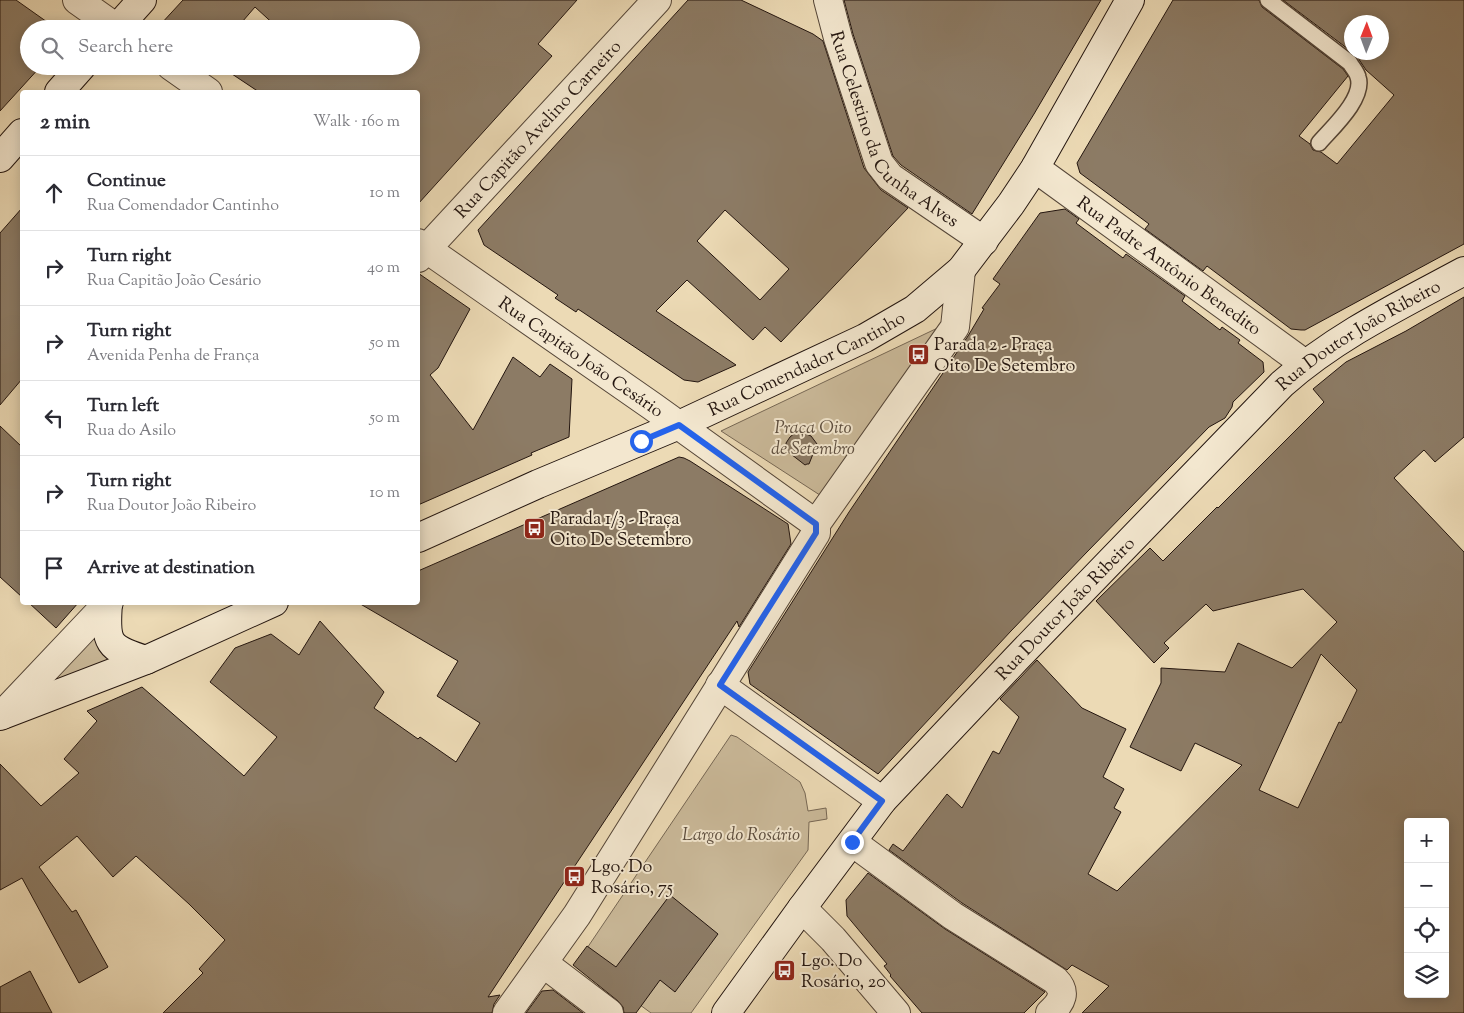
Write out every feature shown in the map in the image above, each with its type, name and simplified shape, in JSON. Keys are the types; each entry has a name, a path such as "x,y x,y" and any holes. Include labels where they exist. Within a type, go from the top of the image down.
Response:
{"street":[{"path":"76,0 105,20"},
{"path":"124,20 142,0"},
{"name":"Rua Capitão Avelino Carneiro","path":"420,250 657,0"},
{"name":"Rua Celestino da Cunha Alves","path":"828,0 838,38 879,163 890,177 984,241"},
{"name":"Rua Comendador Cantinho","path":"420,537 538,484 679,425 865,338 915,309 961,270 984,241 1035,168 1130,0"},
{"path":"61,90 74,75"},
{"path":"184,75 205,90"},
{"path":"0,158 20,135"},
{"name":"Rua Padre Antônio Benedito","path":"1035,168 1305,364"},
{"name":"Rua Capitão João Cesário","path":"420,250 679,425 816,524"},
{"path":"507,1013 577,915 816,533 816,524 955,327 961,270"},
{"name":"Rua Doutor João Ribeiro","path":"726,1013 882,801 1022,652 1260,406 1305,364 1356,330 1464,271"},
{"path":"1,715 106,605"},
{"path":"108,605 106,625 109,639 121,652 146,660"},
{"path":"1,715 146,660 267,605"},
{"path":"720,685 882,801"},
{"path":"852,842 953,916 1055,980 1061,987 1062,996 1056,1008 1050,1013"},
{"path":"802,908 833,938 896,1013"},
{"path":"543,964 609,1013"}],"lane":[{"path":"1268,0 1350,63 1358,76 1360,86 1357,96 1319,143"}],"green space":[{"name":"Praça Oito de Setembro","path":"946,324 826,499 721,431"},
{"path":"97,631 118,658 45,689"},
{"name":"Largo do Rosário","path":"731,735 737,737 800,782 805,793 808,811 826,808 827,819 809,822 808,850 691,1013 651,1013 579,960"}],"building":[{"path":"0,0 16,0 44,20 20,20 20,75 33,75 0,111"},
{"path":"183,0 577,0 538,44 552,56 420,202 420,90 256,90 234,75 420,75 420,20 269,20 255,7 244,20 165,20"},
{"path":"688,0 741,0 813,34 823,41 864,168 881,190 908,208 781,342 765,327 753,340 687,280 656,311 736,365 698,382 684,380 578,309 576,312 555,298 558,295 484,245 478,230","holes":["725,210 789,269 760,300 697,241"]},
{"path":"844,0 1101,0 972,214 901,165 893,156 853,34"},
{"path":"1173,0 1259,0 1262,7 1343,69 1348,76 1299,136 1310,144 1313,150 1321,152 1337,164 1394,95 1366,70 1359,60 1389,60 1389,15 1344,15 1344,46 1283,0 1464,0 1464,244 1305,330 1291,329 1207,266 1203,271 1145,229 1149,224 1080,173 1077,163"},
{"path":"1065,209 1079,219 1076,223 1123,258 1126,254 1185,296 1182,301 1220,330 1222,327 1240,340 1238,343 1263,362 1264,372 1233,402 1225,418 1209,427 1087,552 878,774 750,684 748,672 849,512 968,336 984,309 982,308 1000,284 993,279 1040,213"},
{"path":"20,210 20,381 0,405 0,233"},
{"path":"420,274 470,309 438,368 430,375 473,430 513,357 540,377 550,364 572,379 569,437 531,453 532,455 420,504"},
{"path":"1464,297 1464,437 1435,462 1424,450 1394,478 1464,552 1464,1013 1082,1013 1109,986 1072,965 1067,970 962,903 889,850 893,844 903,851 947,794 962,808 993,751 999,754 1019,717 1000,699 1037,660 1082,708 1126,729 1103,777 1124,789 1114,808 1121,812 1088,874 1117,891 1242,765 1195,743 1181,771 1130,747 1161,683 1161,668 1225,672 1238,643 1292,668 1337,622 1303,589 1213,611 1206,604 1164,643 1169,648 1154,663 1096,601 1150,548 1163,561 1324,402 1313,389 1346,362 1406,331","holes":["1321,654 1357,690 1341,723 1339,722 1298,808 1259,790"]},
{"path":"0,426 20,445 20,595 0,577"},
{"path":"796,432 811,436 817,444 809,464 805,465 787,451 786,443"},
{"path":"679,457 690,461 788,524 791,544 739,627 737,621 488,997 500,995 494,1004 492,1013 163,1013 203,973 199,969 225,940 136,856 113,877 77,836 39,867 72,912 76,910 108,967 79,983 22,878 0,890 0,764 41,806 79,773 64,759 97,721 87,711 142,687 244,776 277,737 210,682 235,648 271,634 299,655 320,621 384,692 374,708 418,739 420,737 456,762 480,723 437,696 458,661 362,605 420,605 420,570"},
{"path":"31,605 76,605 56,628"},
{"path":"868,873 945,929 1045,992 1024,1013 922,1013 890,976 884,966 887,964 847,916 846,900"},
{"path":"670,895 718,934 675,992 660,980 636,1013 624,1013 623,1007 618,1001 573,965 587,946 616,967"},
{"path":"30,971 52,1013 0,1013 0,987"},
{"path":"553,990 583,1013 526,1013 542,991"}],"place":[{"name":"Parada 2 - Praça Oito De Setembro","path":"918,354"},
{"name":"Parada 1/3 - Praça Oito De Setembro","path":"534,528"},
{"name":"Lgo. Do Rosário, 75","path":"575,876"},
{"name":"Lgo. Do Rosário, 20","path":"785,970"}],"route":[{"path":"641,441 679,425 816,524 816,533 720,685 882,801 852,842"}]}
